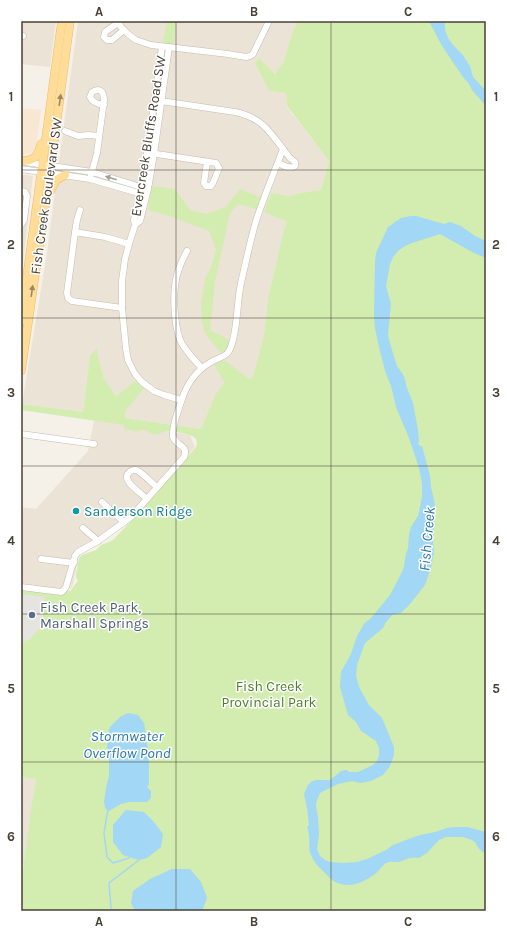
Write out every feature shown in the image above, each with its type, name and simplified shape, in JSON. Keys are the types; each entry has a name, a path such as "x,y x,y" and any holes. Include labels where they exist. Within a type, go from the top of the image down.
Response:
{"main road":[{"name":"Fish Creek Boulevard SW","path":"21,322 62,21"},
{"name":"Fish Creek Boulevard SW","path":"21,371 70,21"},
{"path":"21,162 31,160 38,154 50,110"},
{"path":"46,198 56,180 65,175"}],"street":[{"path":"124,30 112,40 107,40 104,37 105,32 117,22 136,40 151,45 222,53 246,58 253,54 268,21"},
{"name":"Evercreek Bluffs Road SW","path":"165,47 140,221 136,225 125,259 122,308 128,360 136,374 142,382 154,391 181,400"},
{"path":"158,101 235,112 252,117 271,133 290,158 295,162 295,166 291,168 278,163"},
{"path":"90,179 97,153 104,105"},
{"path":"65,131 78,136 100,136"},
{"path":"21,587 62,592 66,587 75,556 78,552 98,541 131,517 184,455 184,448 173,437 181,400 188,385 202,368 226,355 230,350 236,326 241,284 256,220 283,149"},
{"path":"150,153 206,162"},
{"path":"21,162 42,168 92,172 144,191"},
{"path":"21,169 42,168"},
{"path":"50,169 65,175 144,191"},
{"path":"21,191 25,192 28,196 24,220 21,225"},
{"path":"80,210 75,232 67,293 68,298 74,302 122,308"},
{"path":"75,232 105,237 129,244"},
{"path":"187,251 180,264 175,286 176,326 182,343 202,368"},
{"path":"21,434 94,444"},
{"path":"147,499 129,483 127,476 129,472 134,470 138,471 157,488"},
{"path":"102,502 124,522"},
{"path":"83,528 98,541"},
{"path":"41,559 74,563"}],"shaded area":[{"path":"21,21 56,21 50,67 21,64"},
{"path":"78,21 298,21 292,33 284,61 275,74 259,58 255,63 269,91 286,93 287,107 329,161 321,190 290,196 271,193 264,212 287,222 284,229 268,298 264,335 253,378 249,379 226,361 214,365 224,383 215,395 201,429 125,418 126,410 139,385 135,381 116,396 104,379 97,349 90,357 83,412 22,404 47,253"},
{"path":"21,108 41,110 37,139 33,152 21,155"},
{"path":"21,174 33,176 21,279"},
{"name":"Sanderson Ridge","path":"94,420 190,435 195,447 132,518 96,546 79,554 72,588 67,587 58,589 21,584 21,507 36,509 88,451"},
{"name":"Fish Creek Park, Marshall Springs","path":"21,594 45,597 41,627 30,639 23,642 21,639"},
{"path":"21,777 36,779 21,884"}],"green space":[{"path":"167,21 176,21 174,44 163,43"},
{"name":"Fish Creek Provincial Park","path":"298,21 486,21 486,911 21,911 21,884 36,779 21,777 21,584 70,591 78,581 76,574 79,558 82,555 96,550 101,545 113,540 196,447 197,443 195,438 187,434 167,431 153,434 144,429 136,432 127,430 124,428 124,425 21,410 22,404 83,412 90,356 97,348 104,379 116,396 135,381 144,388 126,410 125,418 201,429 215,395 224,383 214,365 222,361 226,361 249,379 253,377 264,335 268,298 284,229 287,222 264,212 271,193 290,196 321,190 329,161 287,106 286,93 269,91 255,63 259,58 275,74 284,61 292,33"},
{"path":"152,186 175,189 190,210 207,214 226,207 240,189 261,198 257,209 238,204 230,213 215,281 210,330 229,340 228,346 221,353 207,336 202,321 201,305 205,279 212,265 216,249 209,231 170,216 148,210"}],"water":[{"path":"429,21 445,21 445,30 448,38 470,66 473,77 486,91 486,106 472,90 442,46"},
{"name":"Fish Creek","path":"411,216 444,224 450,222 461,226 475,236 486,241 486,258 440,234 405,246 393,257 390,264 386,286 391,304 388,335 397,366 404,376 413,403 418,430 418,444 422,446 430,476 435,505 433,541 434,552 431,568 425,585 401,613 392,615 383,628 365,643 357,665 356,675 359,687 369,705 382,718 394,747 394,755 390,766 383,775 371,781 360,783 352,781 338,784 320,793 316,803 319,834 317,849 320,856 330,862 357,862 367,859 393,845 420,835 447,828 467,827 486,832 486,854 479,849 472,840 463,837 446,837 439,840 427,853 419,858 408,858 398,862 388,862 369,878 356,884 343,885 331,879 317,865 310,853 307,827 309,825 304,794 311,782 315,780 330,780 341,771 347,770 349,772 358,772 373,765 379,756 379,748 376,741 361,731 356,722 348,715 340,687 341,672 351,654 357,636 364,624 372,617 390,595 402,572 408,549 411,527 418,516 422,497 422,483 419,468 409,438 396,407 391,386 385,371 375,328 374,315 376,253 388,227 401,218"},
{"name":"Stormwater Overflow Pond","path":"128,713 138,715 144,723 149,764 149,784 147,787 151,791 151,798 147,802 129,802 121,804 109,811 105,808 104,801 109,776 107,746 108,733 110,727 120,717"},
{"path":"126,810 144,812 163,834 161,847 147,858 139,860 123,855 113,842 113,825"},
{"path":"172,869 190,869 201,882 207,898 202,911 135,911 131,903 133,891 150,879"}],"waterway":[{"path":"108,809 104,833 107,857 113,863 129,858"},
{"path":"112,911 109,883 139,860"}],"place":[{"name":"Sanderson Ridge","path":"76,511"},
{"name":"Fish Creek Park, Marshall Springs","path":"32,615"}]}
